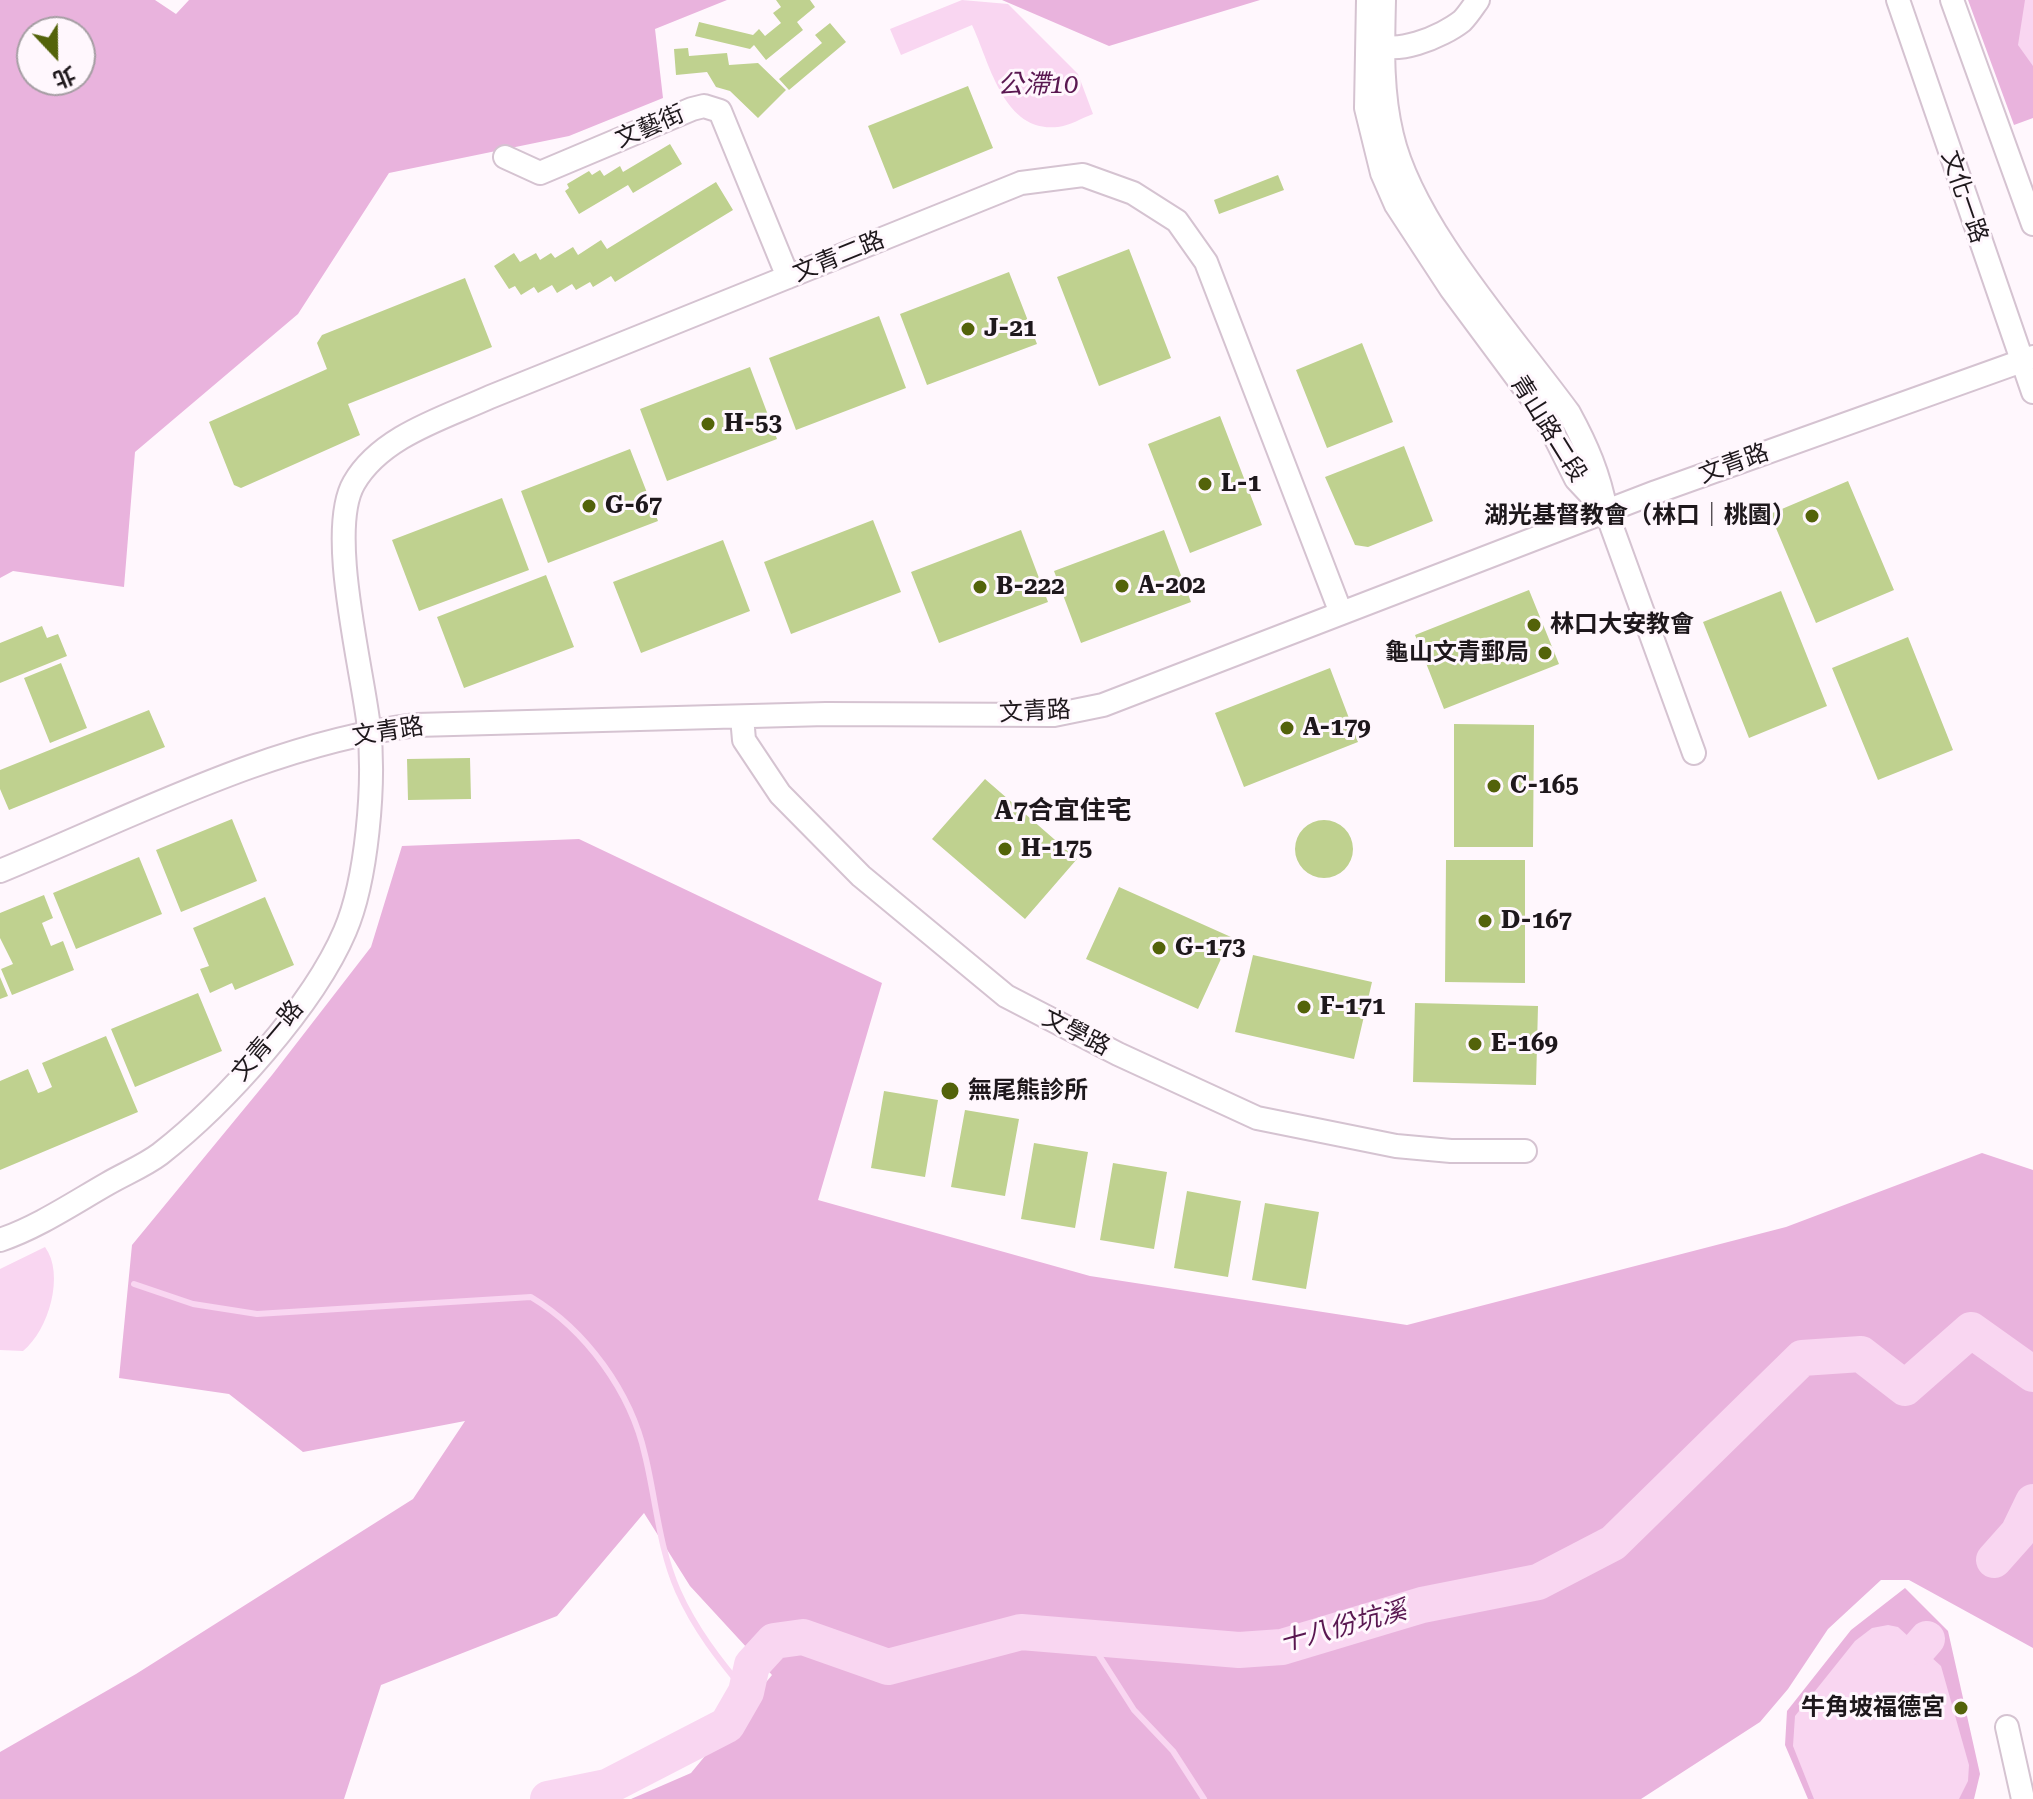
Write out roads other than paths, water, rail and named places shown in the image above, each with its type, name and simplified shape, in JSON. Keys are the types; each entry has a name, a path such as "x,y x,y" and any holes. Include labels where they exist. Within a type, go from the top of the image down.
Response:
{"street":[{"name":"青山路二段","path":"1368,0 1378,38"},
{"name":"青山路二段","path":"1384,0 1366,108 1382,173 1396,205 1451,289 1543,413 1576,479 1606,511"},
{"path":"1378,38 1430,26 1456,11 1464,0"},
{"path":"1378,38 1403,45 1434,37 1463,20 1478,0"},
{"name":"文化一路","path":"1898,0 2027,359 2033,392"},
{"path":"1952,0 2033,224"},
{"name":"文藝街","path":"505,157 540,173 692,109 704,106 720,111 788,277"},
{"name":"文青二路","path":"369,731 344,560 346,509 353,484 375,457 403,436 490,397 1021,183 1083,175 1133,193 1177,221 1206,262 1341,613"},
{"name":"文青路","path":"0,871 225,778 369,731 416,725 742,717 1054,715 1103,705 1606,511 2027,359"},
{"path":"1606,511 1694,753"},
{"name":"文學路","path":"742,717 744,740 780,794 861,876 1006,996 1118,1054 1257,1118 1396,1146 1451,1151 1525,1151"},
{"name":"文青一路","path":"0,1240 25,1231 159,1155 244,1074 283,1030 345,931 367,842 369,731"},
{"path":"2007,1727 2023,1799"}],"water":[{"name":"公滯10","path":"962,0 1008,4 1078,74 1093,114 1058,127 1039,126 1024,119 1001,92 972,25 901,55 890,29"},
{"path":"2025,0 2033,0 2033,66 2018,45"},
{"path":"45,1247 54,1272 47,1316 23,1351 0,1350 0,1269"},
{"path":"1898,1627 1941,1666 1969,1765 1968,1781 1959,1799 1814,1799 1793,1746 1795,1716 1855,1641 1872,1628"}],"waterway":[{"path":"134,1284 193,1304 257,1314 531,1297 588,1345 629,1408 649,1472 662,1541 678,1591 708,1644 746,1692"},
{"name":"十八份坑溪","path":"548,1799 607,1787 727,1725 746,1692 752,1665 774,1641 803,1637 888,1667 1021,1632 1239,1650 1282,1647 1422,1605 1538,1582 1613,1543 1802,1358 1861,1354 1905,1388 1971,1330 2033,1374"},
{"name":"十八份坑溪","path":"1994,1560 2018,1533 2033,1502"},
{"path":"1086,1635 1134,1710 1173,1751 1204,1799"},
{"name":"十八份坑溪","path":"1920,1647 1927,1639"}],"place":[{"name":"J-21","path":"968,329"},
{"name":"H-53","path":"708,424"},
{"name":"L-1","path":"1205,484"},
{"name":"G-67","path":"589,506"},
{"name":"湖光基督教會（林口｜桃園）","path":"1812,516"},
{"name":"A-202","path":"1122,586"},
{"name":"B-222","path":"980,587"},
{"name":"林口大安教會","path":"1534,625"},
{"name":"龜山文青郵局","path":"1545,653"},
{"name":"A-179","path":"1287,728"},
{"name":"C-165","path":"1494,786"},
{"name":"H-175","path":"1005,849"},
{"name":"D-167","path":"1485,921"},
{"name":"G-173","path":"1159,948"},
{"name":"F-171","path":"1304,1007"},
{"name":"E-169","path":"1475,1044"},
{"name":"無尾熊診所","path":"950,1091"},
{"name":"牛角坡福德宮","path":"1961,1708"}],"district":[{"name":"A7合宜住宅","path":"1063,811"}]}
